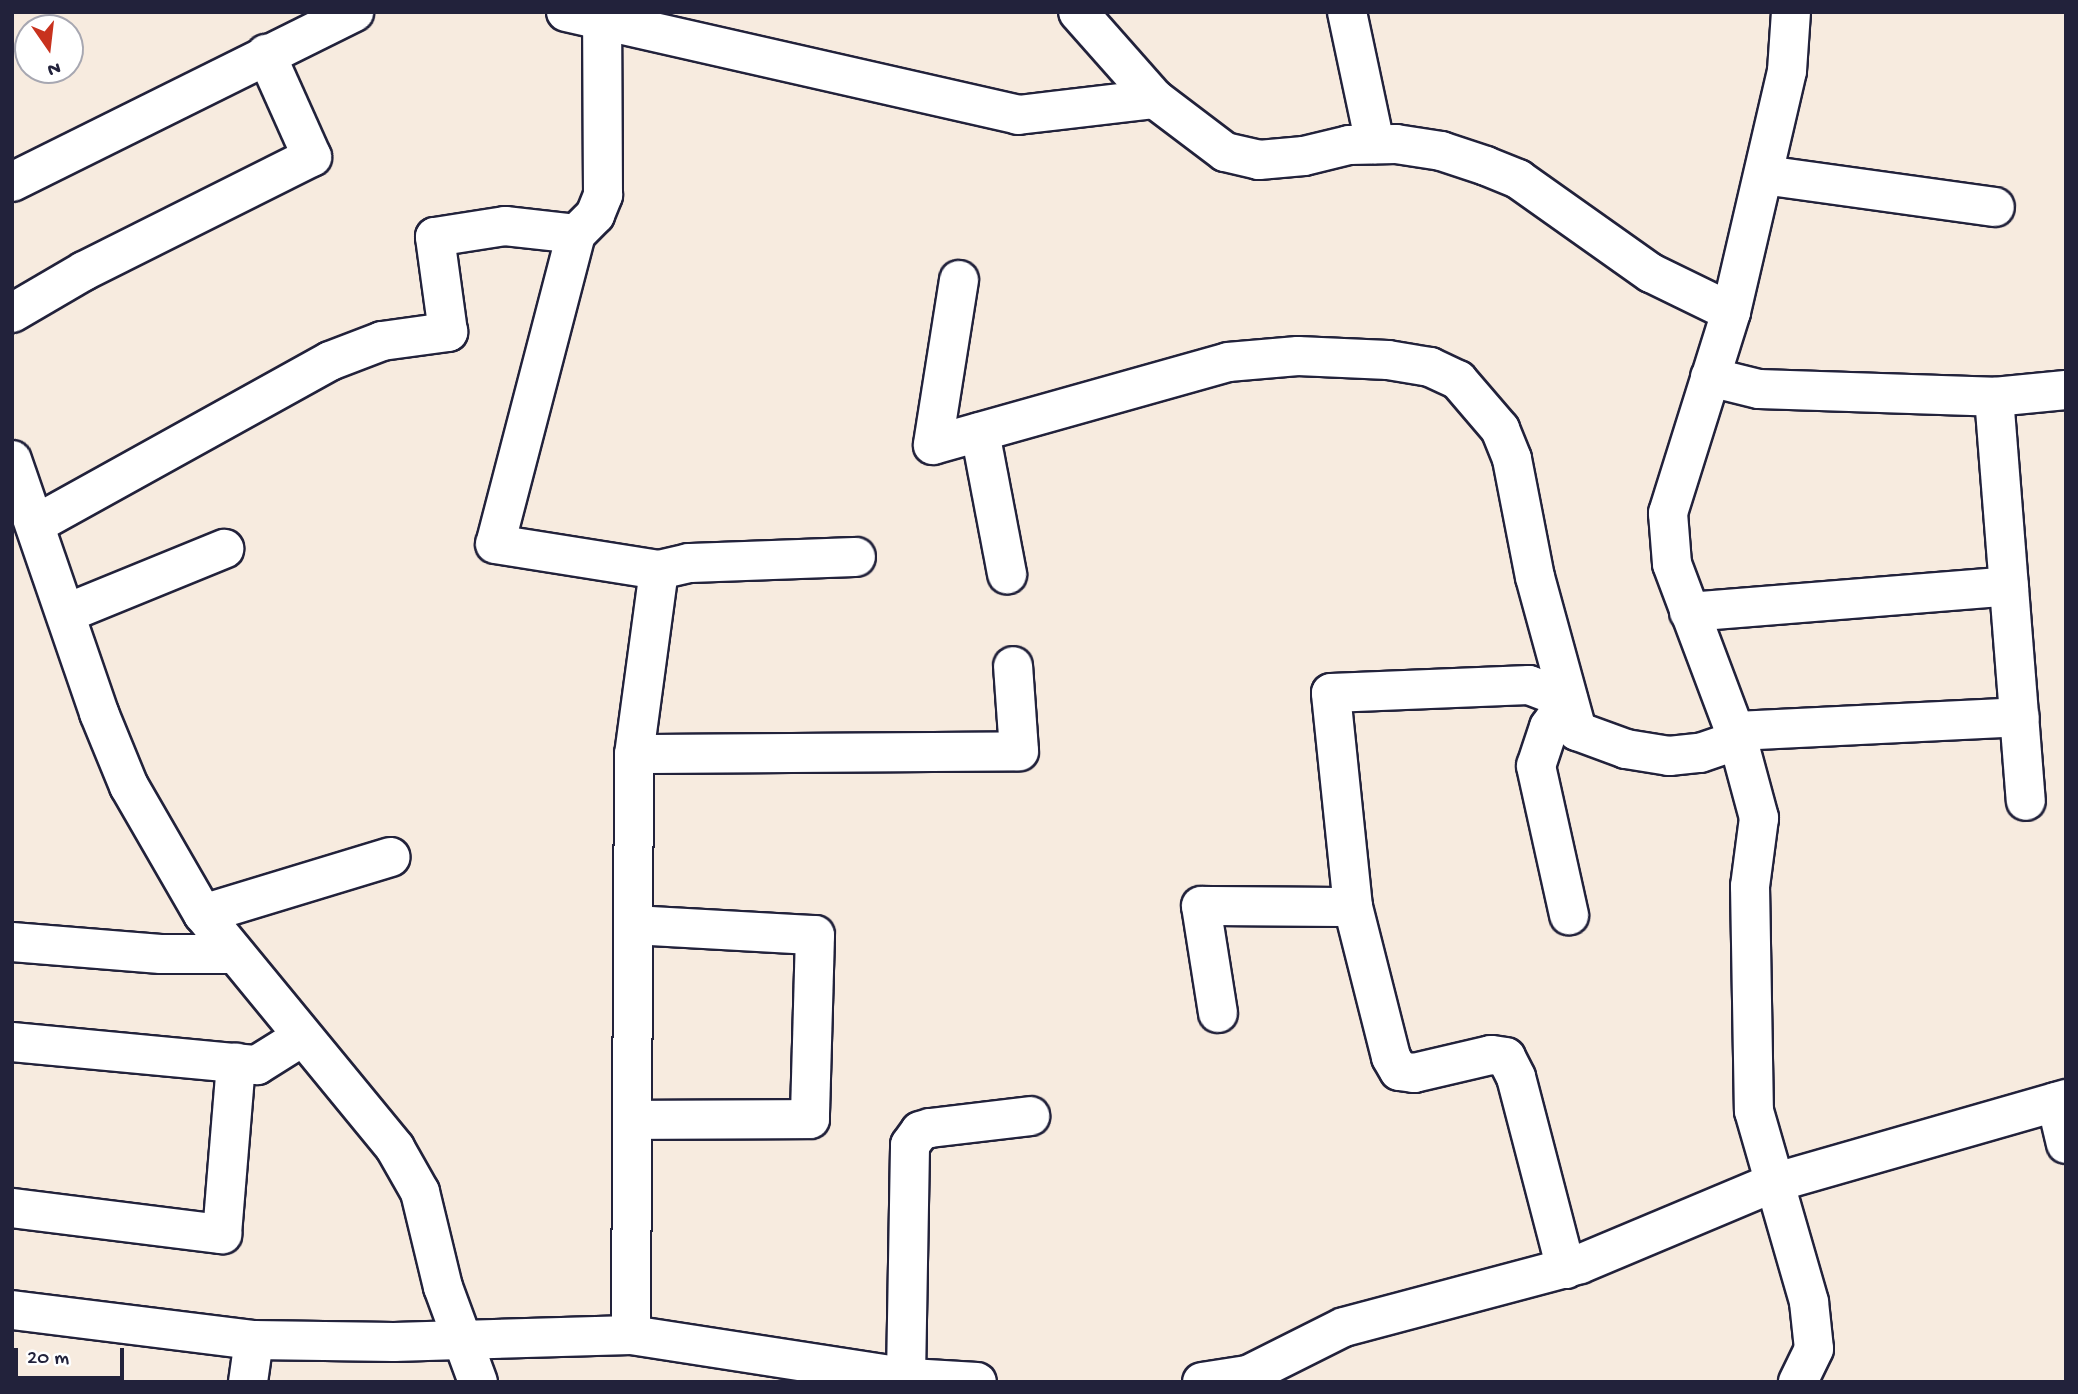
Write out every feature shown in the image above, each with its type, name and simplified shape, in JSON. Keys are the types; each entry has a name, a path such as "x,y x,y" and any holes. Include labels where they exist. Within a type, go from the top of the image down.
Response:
{"street":[{"path":"12,182 354,12"},
{"path":"1077,12 1155,99 1225,152 1259,160 1375,144 1441,151 1518,179 1651,273 1731,312"},
{"path":"1347,12 1375,144"},
{"path":"1791,12 1787,71 1731,312 1668,513 1672,565 1736,735 1759,818 1750,886 1754,1111 1809,1302 1814,1349 1798,1382"},
{"path":"856,557 689,563 659,570 495,544 576,234 595,215 603,195 584,16 1018,115 1155,99"},
{"path":"12,313 96,265 312,157 266,54"},
{"path":"1764,175 1995,207"},
{"path":"36,524 330,361 382,341 448,332 435,237 505,226 576,234"},
{"path":"958,280 933,444 1129,393 1152,380 1228,362 1298,356 1388,360 1430,368 1458,380 1500,429 1511,459 1535,577 1577,731 1626,750 1690,754 1736,735 2020,717"},
{"path":"1710,377 1759,389 1994,397 2066,390"},
{"path":"1994,397 2026,801"},
{"path":"981,432 1007,574"},
{"path":"12,460 99,712 129,786 203,914 395,1149 420,1192 443,1287 478,1382"},
{"path":"66,613 224,549"},
{"path":"631,1335 634,754 659,570"},
{"path":"1689,612 2009,586"},
{"path":"634,754 1019,751 1013,666"},
{"path":"1566,1269 1516,1077 1506,1057 1491,1055 1414,1073 1399,1070 1391,1057 1353,907 1331,693 1530,685 1568,700"},
{"path":"1568,700 1549,727 1536,766 1569,915"},
{"path":"203,914 391,857"},
{"path":"1218,1013 1201,906 1353,907"},
{"path":"634,925 815,935 810,1119 634,1120"},
{"path":"12,942 161,954 234,954"},
{"path":"12,1042 257,1065 302,1037"},
{"path":"12,1208 222,1234 236,1063"},
{"path":"1202,1382 1297,1368 1344,1326 1566,1269 1773,1184 2061,1100 2066,1144"},
{"path":"906,1377 909,1144 920,1131 930,1128 1030,1116"},
{"path":"12,1311 254,1340 394,1342 631,1335 906,1377 977,1382"},
{"path":"248,1382 254,1340"}]}
